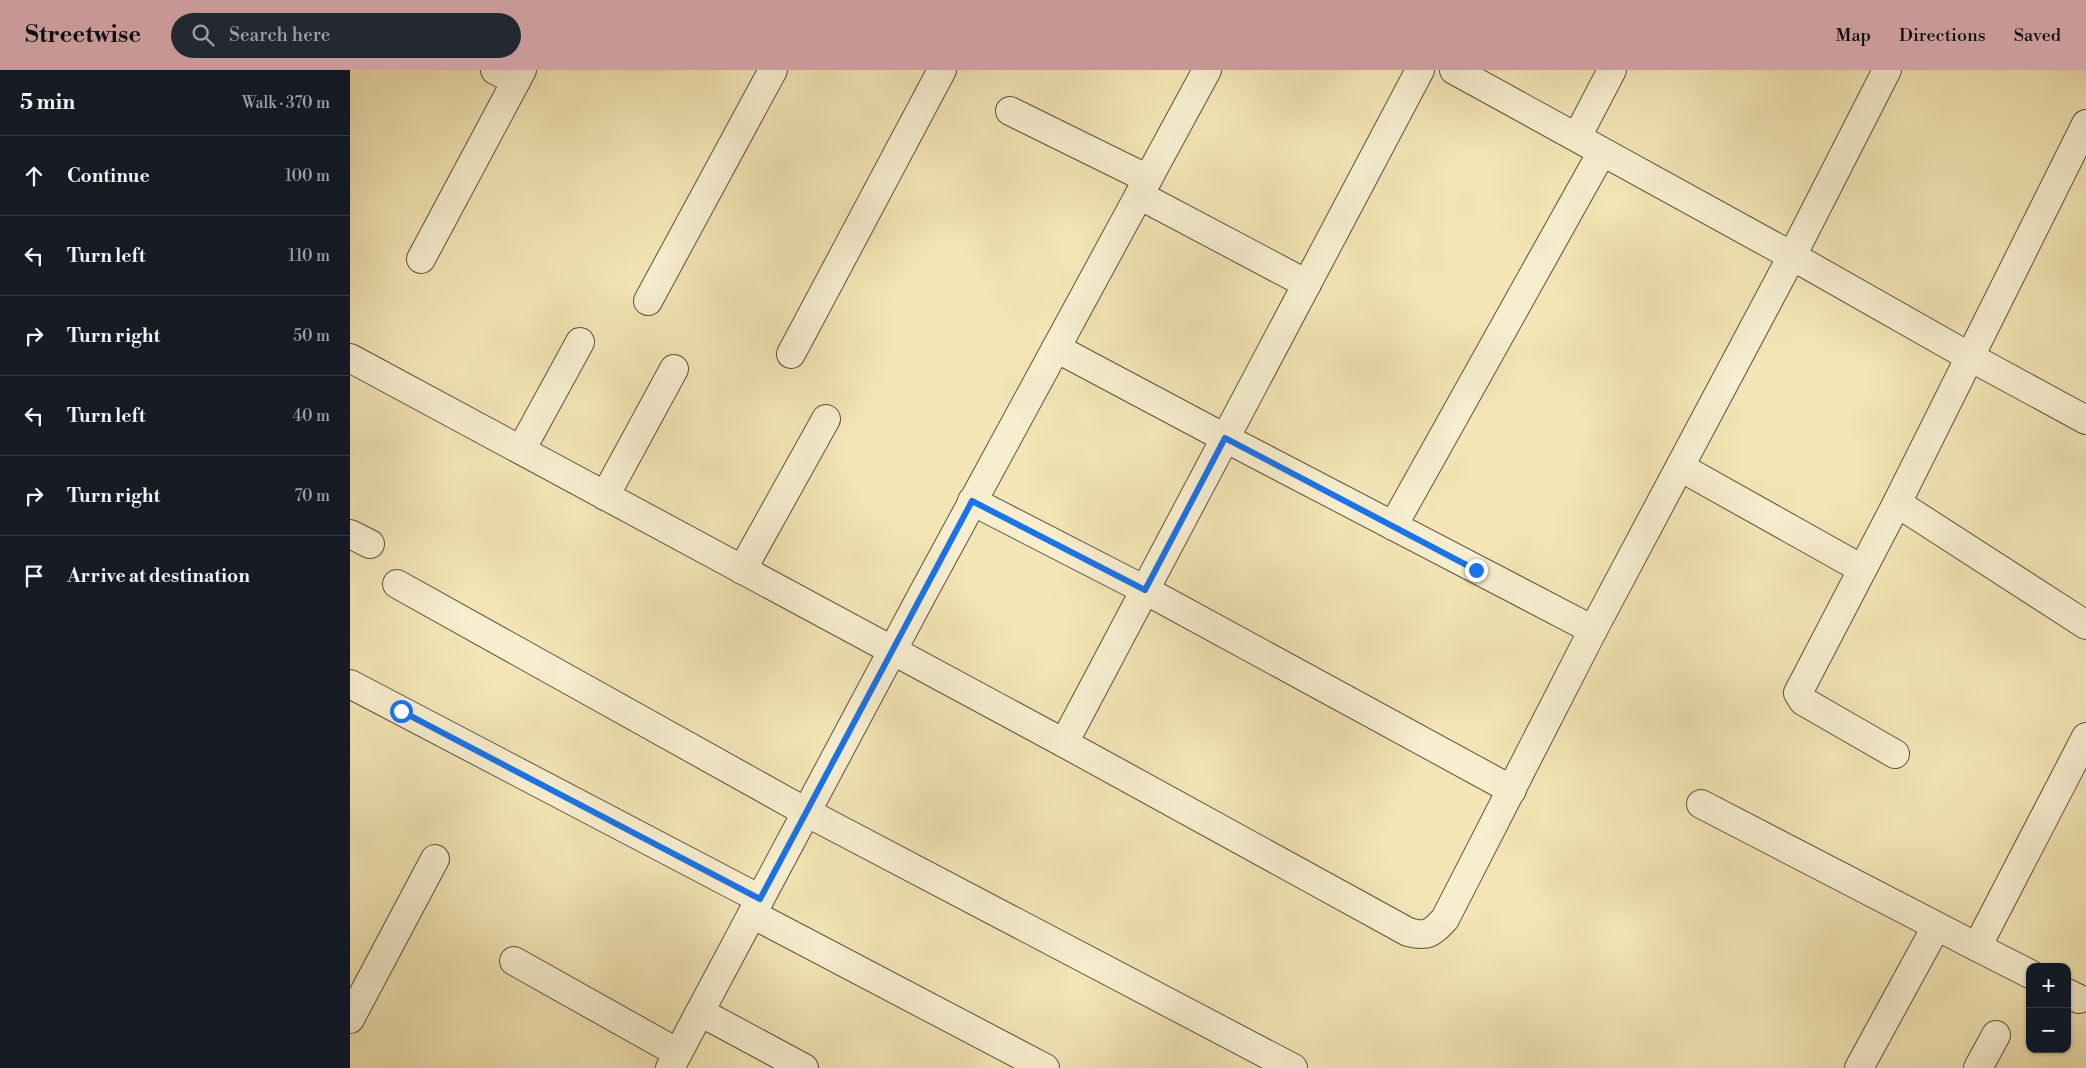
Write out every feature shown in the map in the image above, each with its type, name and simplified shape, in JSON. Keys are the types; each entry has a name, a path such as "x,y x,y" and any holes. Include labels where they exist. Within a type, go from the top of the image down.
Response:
{"street":[{"path":"648,301 773,70"},
{"path":"791,354 942,70"},
{"path":"514,961 674,1060 972,501 1207,70"},
{"path":"1064,743 1420,70"},
{"path":"1454,70 2086,420"},
{"path":"1577,137 1612,70"},
{"path":"350,358 1064,743 1408,932 1422,936 1434,931 1445,920 1593,630 1792,256 1886,70"},
{"path":"421,259 511,74"},
{"path":"1010,111 1144,187 1307,284"},
{"path":"1895,754 1803,701 1798,693 1897,503 2086,124"},
{"path":"1393,526 1602,152"},
{"path":"521,450 580,342"},
{"path":"1056,348 1593,630"},
{"path":"606,496 674,369"},
{"path":"742,570 826,419"},
{"path":"1680,467 1862,569"},
{"path":"972,501 1145,590 1512,790"},
{"path":"1897,503 2086,625"},
{"path":"397,584 806,812 1293,1068"},
{"path":"350,684 756,906 1045,1068"},
{"path":"1977,947 2086,737"},
{"path":"1701,804 2026,972"},
{"path":"350,1019 435,859"},
{"path":"1859,1068 1936,927"},
{"path":"700,1012 804,1068"},
{"path":"1978,1068 1996,1035"}],"route":[{"path":"401,711 760,899 972,501 1145,590 1225,438 1476,570"}]}
